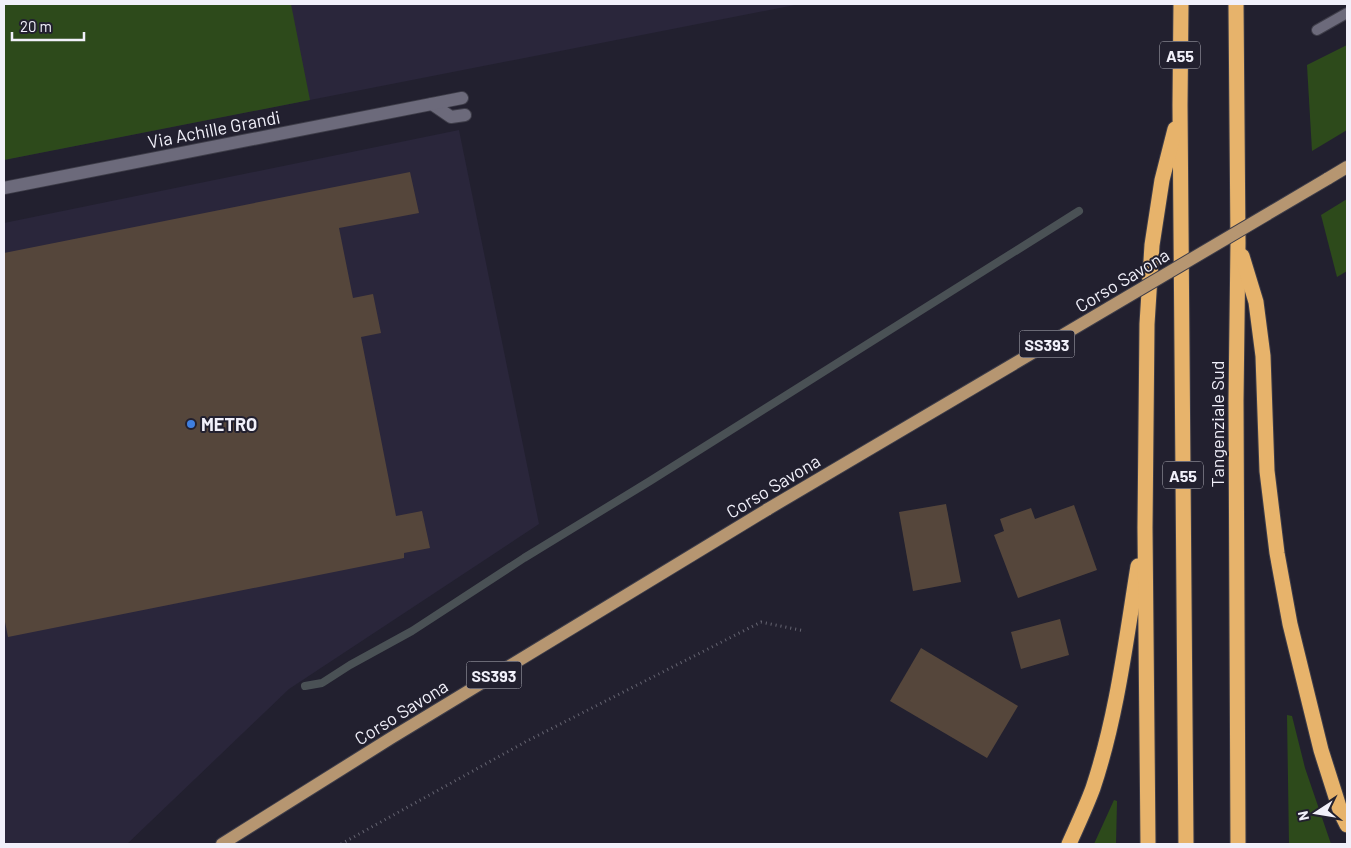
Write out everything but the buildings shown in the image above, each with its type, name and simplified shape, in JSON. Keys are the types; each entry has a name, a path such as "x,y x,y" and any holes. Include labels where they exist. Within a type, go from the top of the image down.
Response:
{"highway":[{"name":"Tangenziale Sud","path":"1181,4 1180,105 1186,844"},
{"name":"Tangenziale Sud","path":"1236,4 1238,844"},
{"path":"1148,844 1145,528 1147,324 1152,245 1162,180 1180,105"},
{"path":"1238,243 1256,302 1264,356 1267,471 1277,553 1290,624 1320,750 1347,826"},
{"path":"1069,844 1092,789 1107,741 1118,692 1145,528"}],"main road":[{"name":"Corso Savona","path":"222,844 391,738 768,509 1347,167"}],"street":[{"name":"Via Achille Grandi","path":"4,188 462,98"},
{"path":"432,104 451,117 465,115"}],"lane":[{"path":"1317,30 1347,13"}],"path":[{"path":"341,844 527,741 761,622 805,631"}],"shaded area":[{"path":"4,4 800,4 4,160"},
{"path":"459,130 539,524 289,689 127,844 4,844 4,223"}],"green space":[{"path":"4,4 291,4 310,100 4,160"},
{"path":"1347,45 1347,130 1312,151 1307,65"},
{"path":"1347,199 1347,271 1337,277 1321,215"},
{"path":"1287,715 1292,716 1305,768 1331,844 1289,844"},
{"path":"1114,800 1117,801 1116,844 1094,844"}],"waterway":[{"path":"305,686 322,683 350,665 412,631 524,558 650,481 1079,211"}],"place":[{"name":"METRO","path":"191,424"}]}
